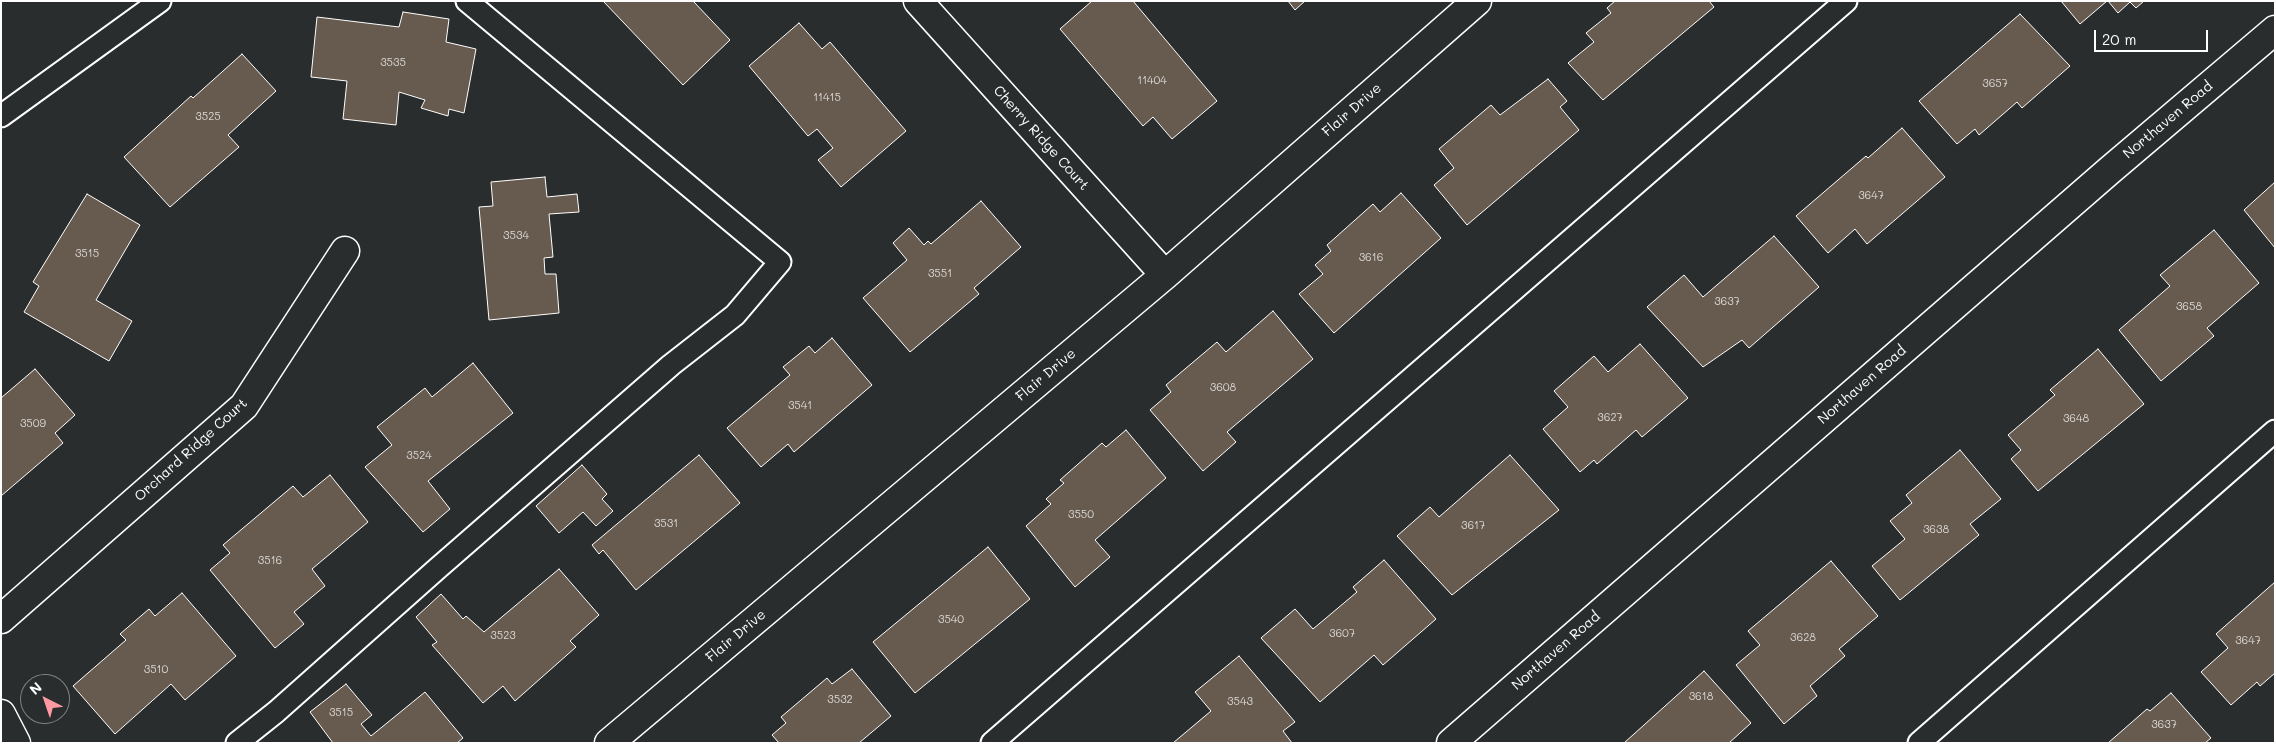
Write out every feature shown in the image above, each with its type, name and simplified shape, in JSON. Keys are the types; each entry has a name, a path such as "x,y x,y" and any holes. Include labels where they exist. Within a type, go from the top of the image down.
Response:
{"street":[{"name":"Cherry Ridge Court","path":"918,1 1165,275"},
{"name":"Flair Drive","path":"610,743 1165,275 1477,1"},
{"name":"Northaven Road","path":"1451,743 2110,170 2275,30"},
{"name":"Orchard Ridge Court","path":"1,619 244,406 345,252"},
{"path":"1,714 16,743"}],"lane":[{"path":"1,116 160,1"},
{"path":"237,743 276,712 438,568 664,372 735,315 780,262 466,1"},
{"path":"992,743 1846,1"},
{"path":"1919,743 2275,431"}],"building":[{"path":"603,1 693,1 730,40 683,85"},
{"path":"1092,1 1133,1 1217,101 1172,139 1153,117 1143,126 1060,29"},
{"path":"1288,1 1305,1 1295,10"},
{"path":"1615,1 1709,1 1714,7 1603,100 1568,63 1594,42 1586,33 1611,13 1607,8"},
{"path":"2061,1 2107,1 2080,24"},
{"path":"2108,1 2144,1 2136,8 2130,2 2118,13"},
{"path":"403,12 449,19 446,42 476,49 464,113 449,109 448,116 421,108 425,100 399,92 396,125 343,119 347,81 311,77 317,17 399,27"},
{"path":"2020,14 2070,66 2022,108 2017,102 1979,135 1975,129 1957,144 1919,101"},
{"path":"799,23 822,49 830,42 906,131 841,187 818,160 833,148 817,129 808,136 749,66"},
{"path":"242,54 276,91 228,135 239,147 170,207 124,157 191,96 193,98"},
{"path":"1548,79 1567,101 1560,107 1579,130 1467,225 1434,185 1454,168 1439,149 1491,105 1500,115"},
{"path":"1902,128 1945,177 1867,244 1855,229 1828,253 1796,216"},
{"path":"545,177 547,197 577,194 579,212 549,214 553,257 544,258 545,274 556,274 559,313 489,320 479,207 493,206 491,182"},
{"path":"2275,182 2275,248 2244,210"},
{"path":"1401,193 1441,238 1334,333 1299,294 1323,274 1315,265 1331,251 1327,245 1373,204 1380,212"},
{"path":"87,194 140,225 96,300 132,321 109,361 24,312 39,286 33,282"},
{"path":"981,201 1021,247 974,288 979,294 910,352 863,298 907,260 893,243 909,228 924,245 928,241 931,244"},
{"path":"2214,230 2259,283 2207,328 2214,336 2161,381 2119,330 2170,286 2160,275"},
{"path":"1774,236 1819,287 1749,348 1742,340 1703,367 1647,307 1684,275 1703,297"},
{"path":"1273,311 1313,359 1227,432 1236,442 1203,471 1150,410 1171,392 1166,385 1217,342 1226,352"},
{"path":"832,338 872,385 794,452 788,444 761,467 727,428 790,375 783,367 809,346 815,353"},
{"path":"1640,344 1688,398 1642,437 1636,430 1597,464 1594,460 1580,472 1543,429 1568,407 1554,391 1594,356 1608,372"},
{"path":"2098,349 2144,404 2038,491 2011,459 2021,450 2008,435 2055,395 2050,390"},
{"path":"473,363 513,413 428,481 450,509 423,532 365,467 392,445 377,427 425,388 432,397"},
{"path":"35,369 75,415 55,433 63,443 1,496 1,398"},
{"path":"1126,430 1166,478 1095,540 1110,557 1075,587 1026,526 1051,504 1046,499 1064,483 1060,480 1102,443 1106,447"},
{"path":"1960,450 2001,499 1970,524 1979,535 1900,600 1872,566 1905,539 1890,521 1912,503 1906,495"},
{"path":"699,455 740,503 636,590 603,550 599,554 592,545"},
{"path":"1510,455 1559,510 1452,595 1397,536 1430,507 1439,517"},
{"path":"582,465 607,494 602,499 613,511 596,526 583,512 559,533 536,506"},
{"path":"330,475 368,522 312,569 325,586 294,612 304,624 275,648 210,570 230,553 223,545 293,486 303,497"},
{"path":"988,547 1030,599 915,693 873,642"},
{"path":"1384,560 1436,619 1383,665 1374,655 1320,702 1261,638 1295,609 1313,629 1357,592 1353,587"},
{"path":"1831,561 1878,616 1839,649 1845,656 1810,686 1817,696 1784,724 1736,665 1760,645 1748,631"},
{"path":"559,569 599,615 570,641 576,647 515,701 503,686 483,703 432,645 437,642 416,617 441,594 463,619 466,616 484,632"},
{"path":"2275,582 2275,673 2260,686 2257,682 2231,705 2201,672 2228,648 2216,634"},
{"path":"182,593 236,656 185,700 171,684 115,734 73,686 126,640 120,634 149,609 155,616"},
{"path":"1239,656 1295,722 1283,731 1292,743 1173,743 1211,711 1195,692"},
{"path":"852,669 891,716 859,743 779,743 772,735 786,723 781,717 827,678 832,684"},
{"path":"1704,671 1751,723 1729,743 1624,743"},
{"path":"346,684 372,715 361,724 371,736 425,692 463,738 457,743 333,743 310,712"},
{"path":"2171,693 2211,738 2205,743 2108,743 2147,709 2150,711"}]}
